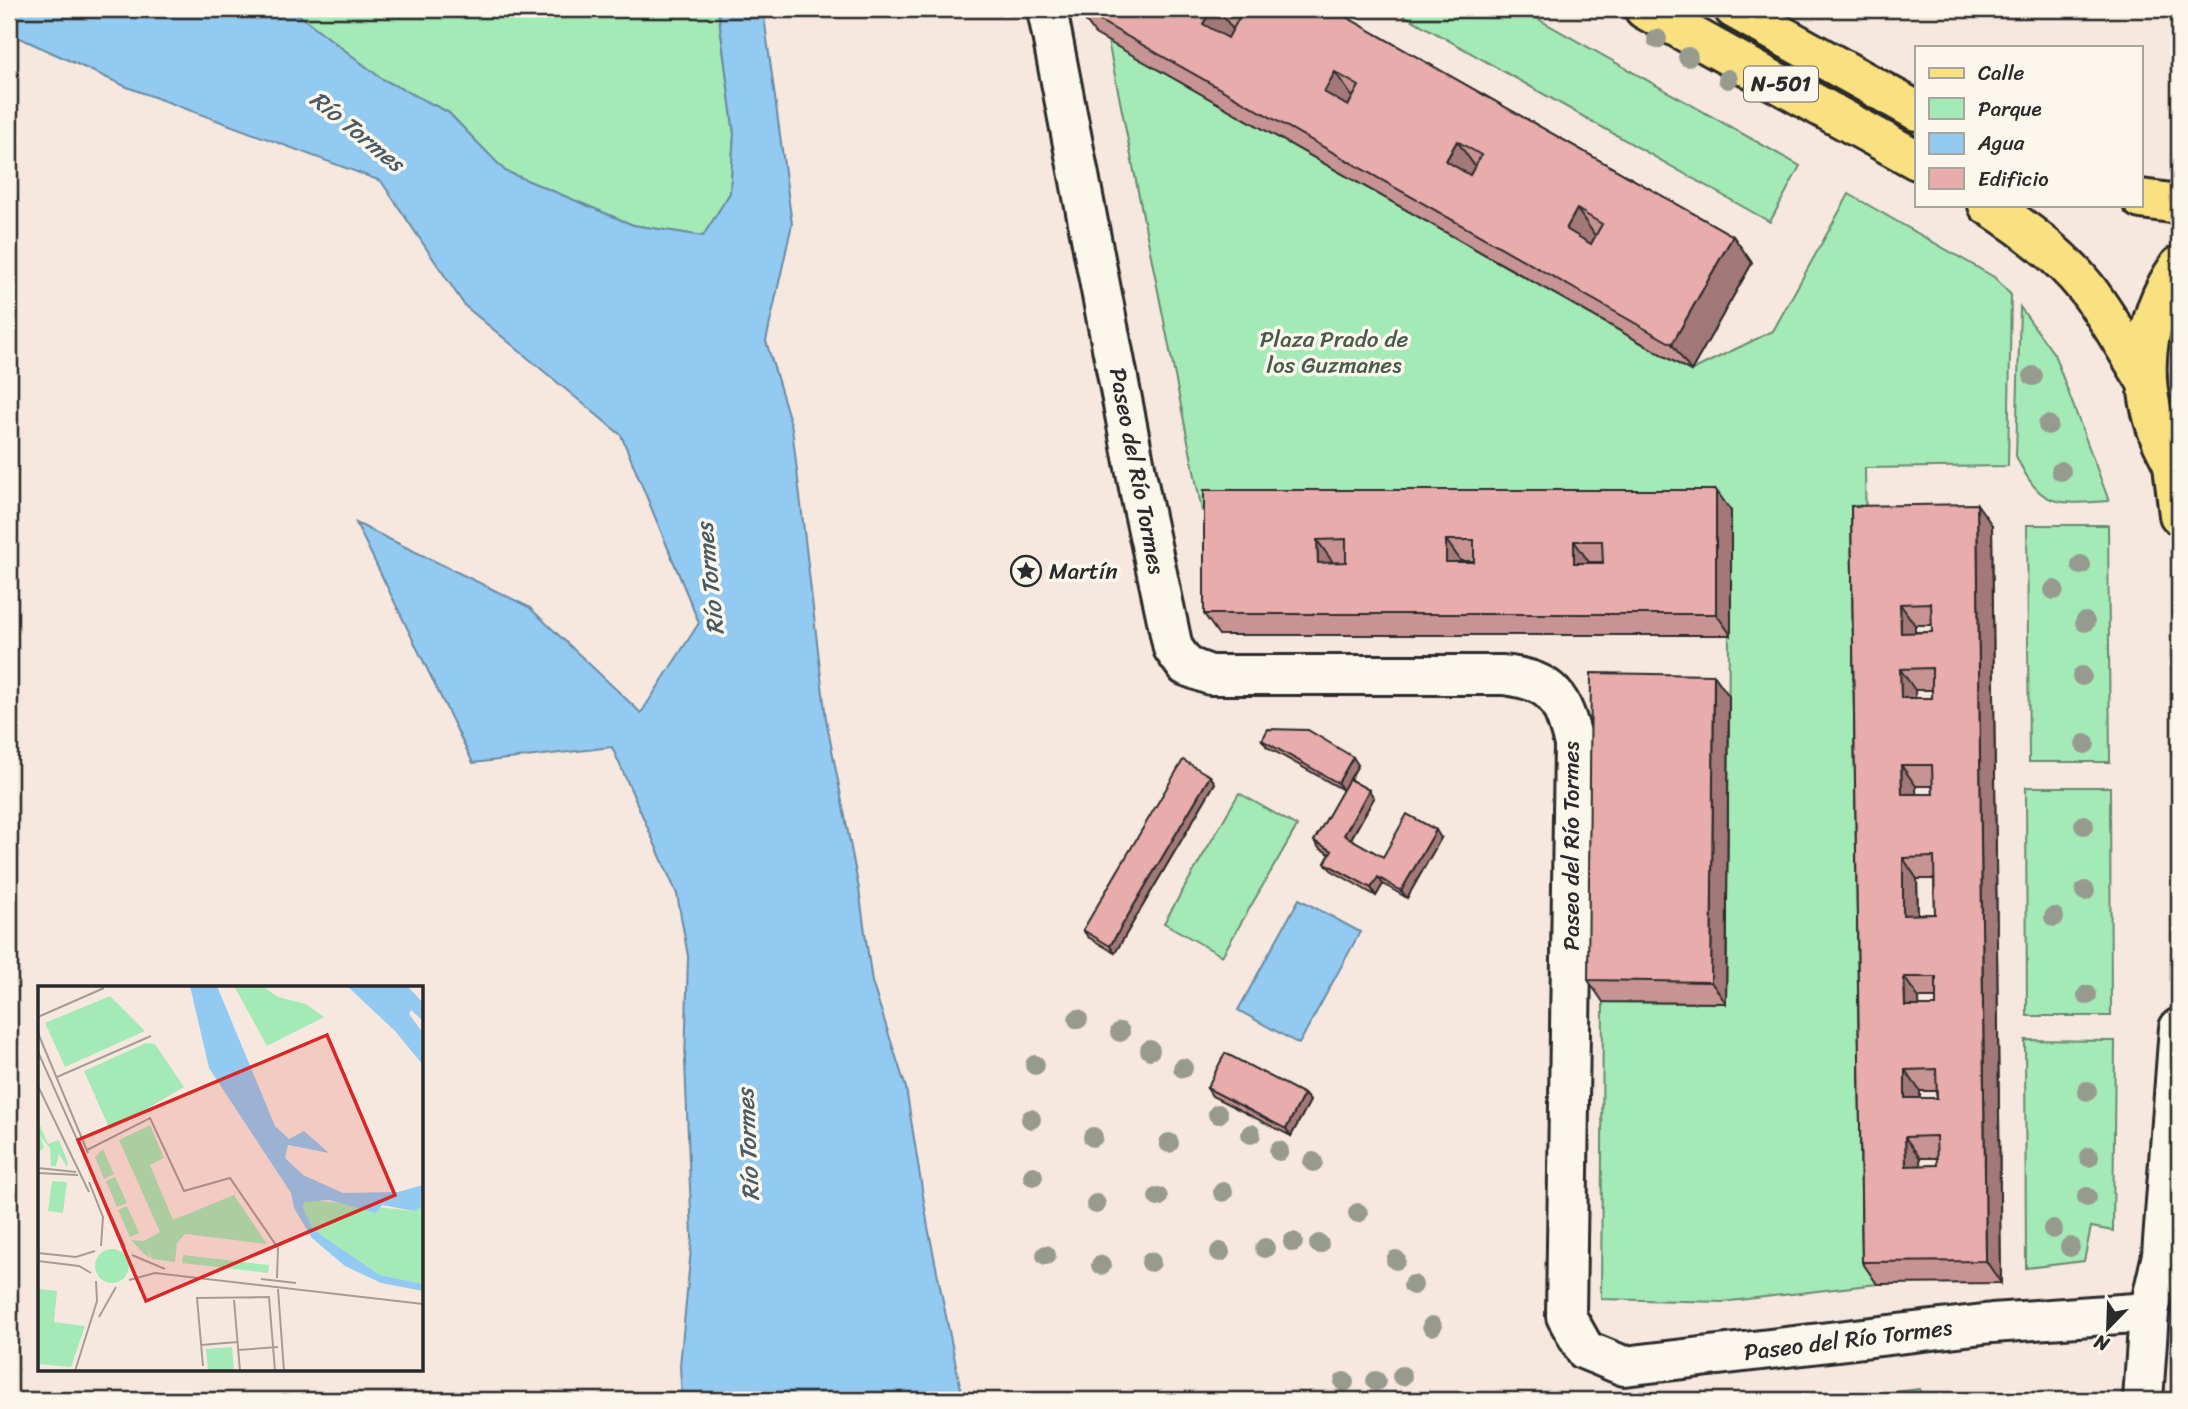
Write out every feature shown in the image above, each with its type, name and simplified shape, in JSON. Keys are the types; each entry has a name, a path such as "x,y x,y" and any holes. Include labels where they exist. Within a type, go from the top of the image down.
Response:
{"main road":[{"name":"N-501","path":"1644,9 1915,159"},
{"name":"N-501","path":"1734,9 1915,110"},
{"path":"2142,199 2179,204"},
{"path":"1989,206 2052,252 2073,274 2094,299 2146,381"},
{"path":"2179,266 2156,311 2148,346 2146,381 2155,425 2176,469 2179,514"}],"street":[{"name":"Paseo del Río Tormes","path":"1047,9 1173,648 1186,666 1210,676 1524,677 1540,683 1556,696 1566,716 1574,744 1566,1316 1585,1350 1623,1366 1992,1323 2149,1312"},
{"path":"2143,1400 2149,1312 2161,1255 2179,1028"}],"green space":[{"path":"291,9 718,9 734,134 730,193 703,236 633,225 505,171 448,112 382,79"},
{"path":"1393,9 1520,9 1800,166 1770,222"},
{"name":"Plaza Prado de los Guzmanes","path":"1108,41 1690,371 1773,331 1849,194 1994,277 2011,295 2008,466 1865,468 1877,1284 1722,1302 1601,1299 1603,1002 1726,1003 1730,511 1202,511"},
{"path":"2020,307 2054,354 2109,501 2076,503 2052,499 2034,486 2016,456"},
{"path":"2027,525 2108,525 2110,762 2029,762"},
{"path":"2026,787 2110,787 2111,1016 2027,1016"},
{"path":"1239,793 1297,826 1222,956 1164,923"},
{"path":"2025,1040 2115,1041 2113,1231 2091,1227 2084,1261 2026,1268"},
{"path":"1920,1389 1920,1400 1831,1400"}],"water":[{"name":"Río Tormes","path":"9,9 291,9 382,79 448,112 505,171 633,225 703,236 730,193 734,134 718,9 763,9 792,224 766,341 792,428 826,719 859,889 872,982 906,1088 928,1227 963,1400 682,1400 680,1366 692,1238 685,1061 688,956 677,894 612,747 473,763 356,523 529,607 641,713 699,623 621,435 465,306 381,181 127,87 9,33"},
{"path":"1299,899 1360,932 1299,1044 1238,1010"}],"building":[{"path":"1079,9 1212,9 1203,24 1228,38 1239,18 1224,9 1332,9 1733,236 1672,344","holes":["1335,72 1359,86 1348,106 1324,92","1457,141 1481,155 1470,175 1446,161","1577,209 1602,224 1591,244 1566,229"]},
{"path":"1204,490 1716,490 1716,614 1204,614","holes":["1346,539 1346,562 1318,563 1317,540","1446,540 1474,540 1474,562 1446,562","1574,541 1602,541 1603,563 1574,563"]},
{"path":"1977,504 1986,1261 1862,1262 1851,506","holes":["1931,603 1932,632 1901,633 1900,604","1932,668 1932,698 1901,698 1900,669","1901,765 1932,765 1933,794 1902,794","1934,857 1935,914 1903,915 1903,858","1904,977 1936,977 1936,1006 1905,1006","1936,1069 1937,1098 1905,1098 1905,1070","1936,1136 1937,1165 1906,1166 1905,1137"]},
{"path":"1591,673 1714,675 1711,982 1588,980"},
{"path":"1268,729 1308,730 1353,757 1338,783 1262,740"},
{"path":"1183,760 1210,776 1110,946 1083,930"},
{"path":"1349,779 1369,790 1344,835 1383,857 1407,814 1436,830 1401,891 1378,877 1371,888 1325,863 1332,851 1314,841"},
{"path":"1225,1053 1304,1094 1286,1129 1207,1088"}],"place":[{"name":"Martín","path":"1026,571"}]}
